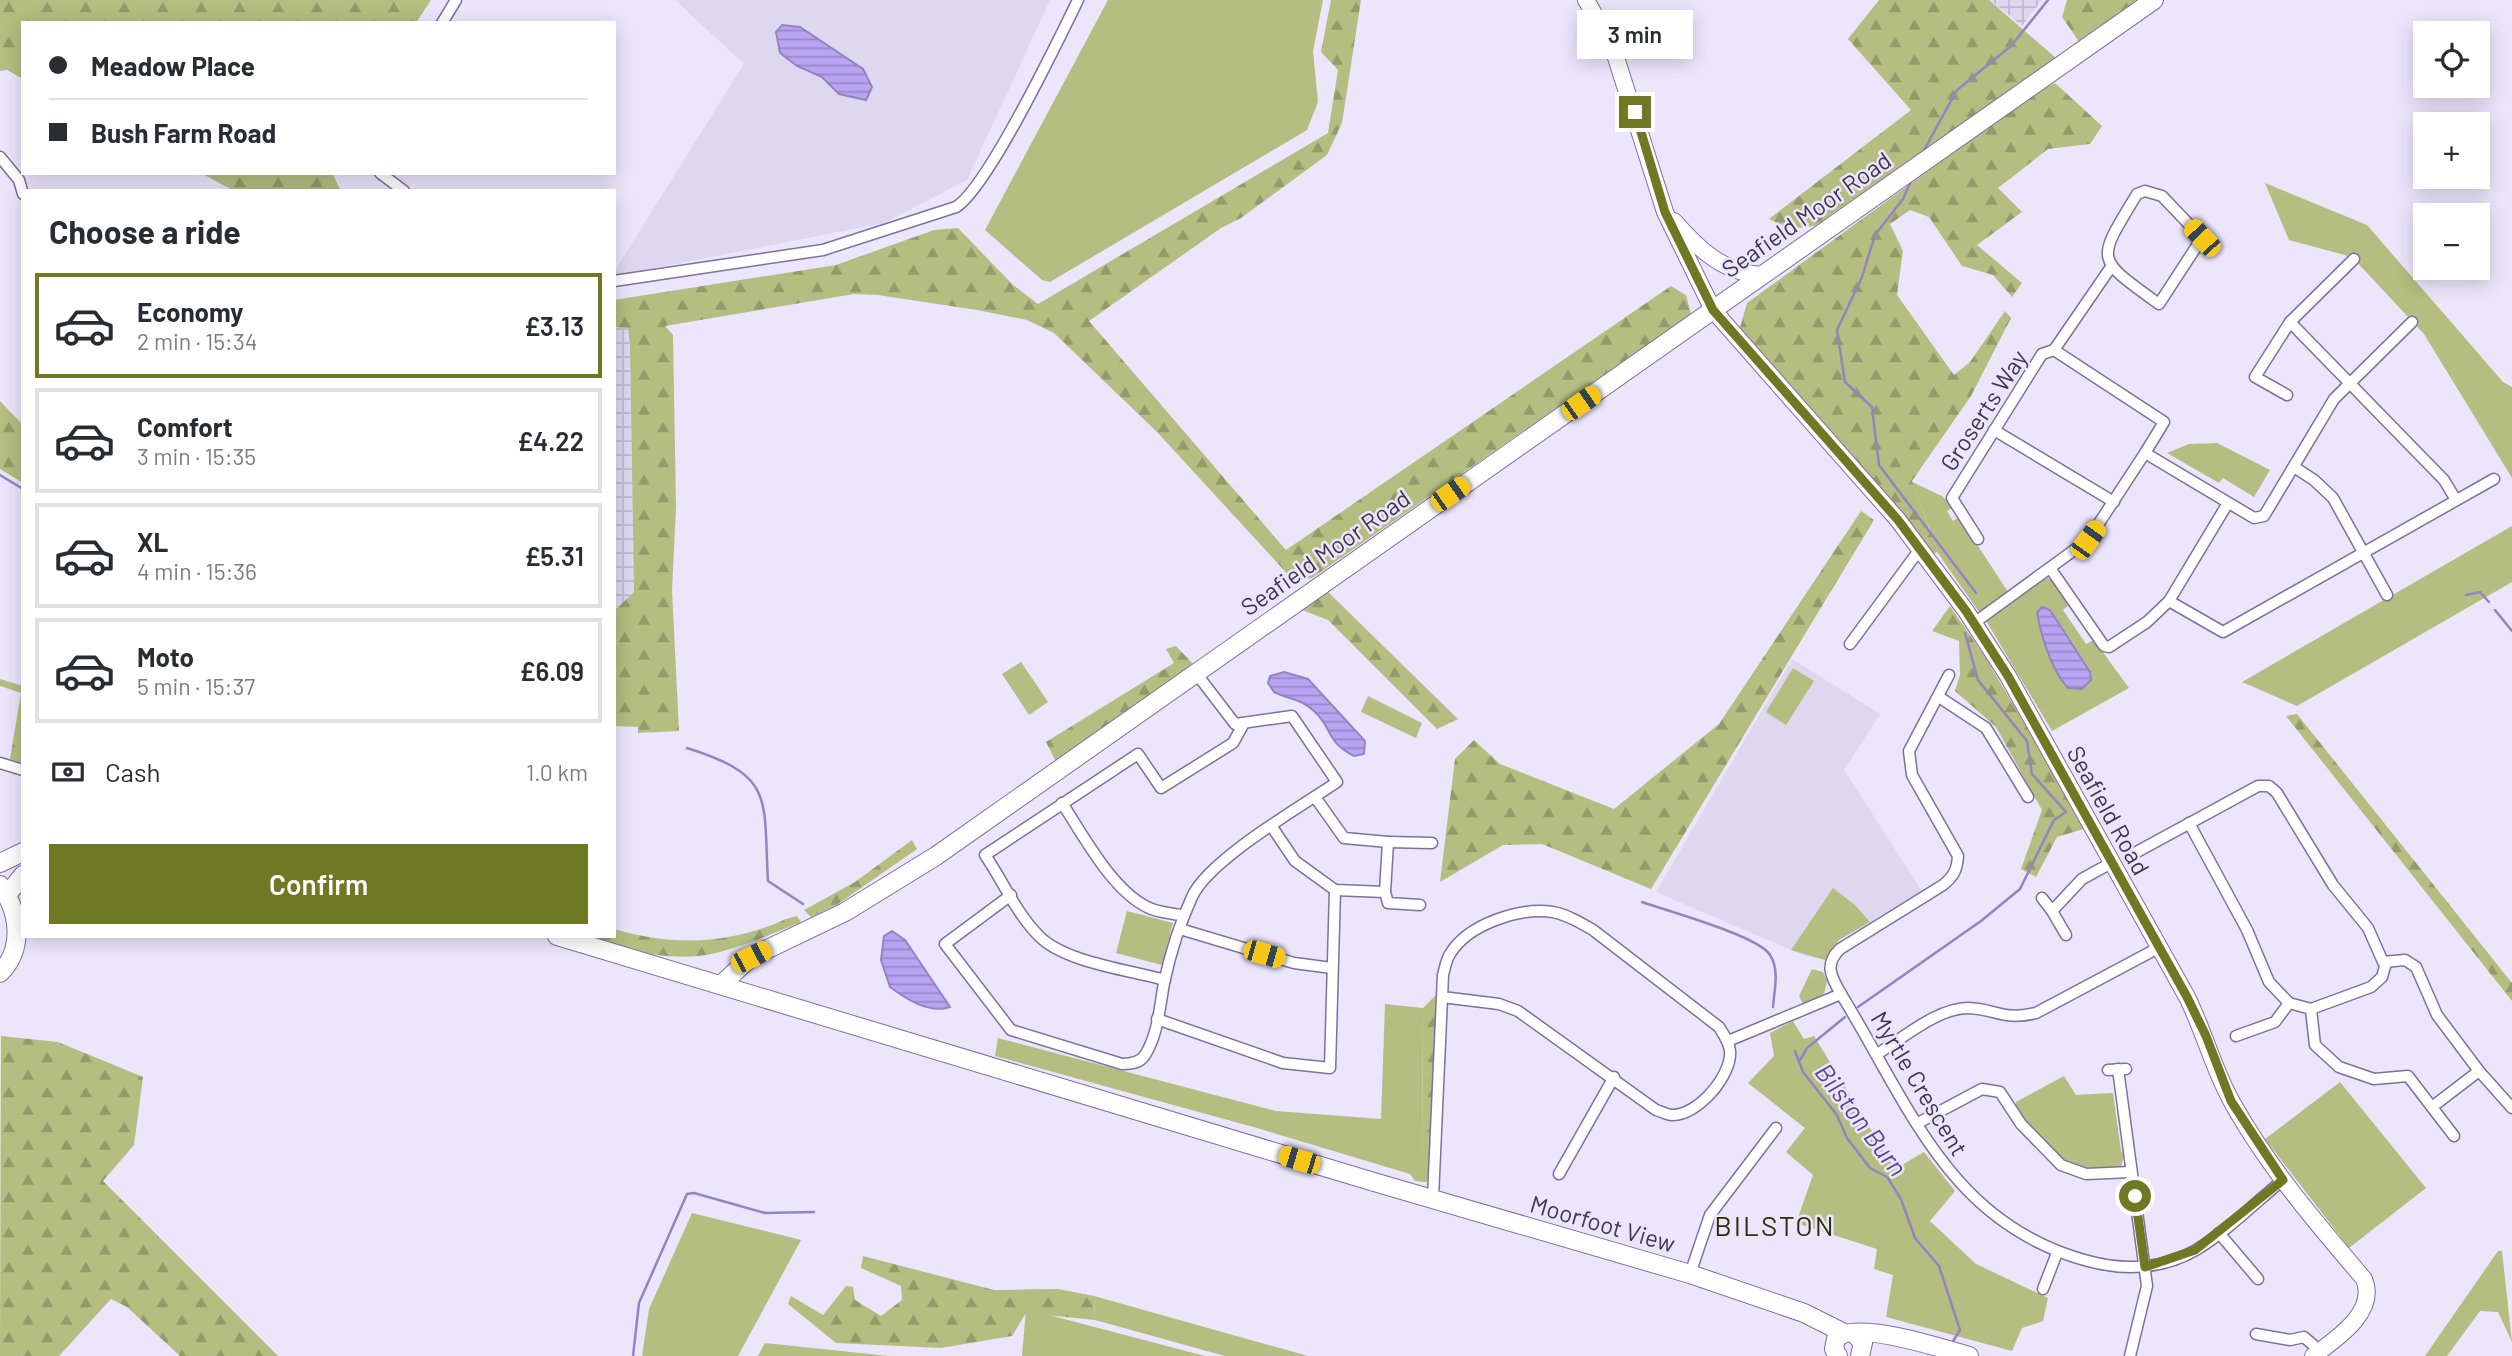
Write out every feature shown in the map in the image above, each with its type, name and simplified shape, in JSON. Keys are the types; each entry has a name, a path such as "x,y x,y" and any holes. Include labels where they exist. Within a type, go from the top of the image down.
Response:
{"main road":[{"name":"Seafield Moor Road","path":"722,984 751,957 845,912 936,856 2154,0"},
{"path":"0,863 21,853"},
{"path":"0,973 14,950 17,929 13,907 4,890 21,877"},
{"name":"Moorfoot View","path":"564,938 1374,1182 1690,1274 1816,1320 1842,1342 1860,1337 1861,1353"},
{"path":"1842,1342 1891,1337 1954,1352"},
{"path":"1861,1353 1891,1337"}],"street":[{"path":"443,21 456,0"},
{"path":"616,281 823,250 956,207 964,202 983,175 1048,61 1078,0"},
{"name":"Seafield Road","path":"1586,0 1612,44 1665,212 1713,310 1867,484 1920,549 1974,623 2008,676 2160,947 2206,1036 2231,1101 2283,1180 2367,1287 2366,1303 2359,1315 2316,1353"},
{"path":"0,157 19,180 22,189"},
{"path":"383,175 401,189"},
{"path":"2150,191 2162,196 2202,238 2159,303 2111,267 2108,242 2137,194 2141,192 2150,191"},
{"path":"1665,212 1690,239 1717,261 1743,274 1763,275"},
{"path":"2287,395 2255,377 2290,322 2354,259"},
{"name":"Groserts Way","path":"1978,539 1952,498 2042,354 2054,350 2111,267"},
{"path":"2290,322 2444,480 2456,500"},
{"path":"2145,453 2259,519 2334,400 2412,322"},
{"path":"1974,623 2088,540 2164,422 2054,350"},
{"path":"1994,430 2114,502"},
{"path":"2294,467 2314,480 2333,498 2387,595"},
{"path":"2169,601 2223,632 2494,479"},
{"path":"2050,568 2107,647 2147,622 2169,601 2228,503"},
{"path":"1850,644 1920,549"},
{"path":"1011,895 946,944 1011,1030 1122,1065 1135,1064 1145,1055 1157,1019 1165,980 1193,893 1213,870 1337,782 1292,716 1235,724 1196,673"},
{"path":"1950,675 1939,697 1986,728 2028,797"},
{"name":"Myrtle Crescent","path":"1939,697 1909,751 1912,775 1958,856 1957,868 1952,877 1943,884 1840,949 1831,957 1829,967 1840,994 1917,1123 1955,1180 2002,1224 2057,1253 2098,1264 2145,1267 2195,1250 2283,1180"},
{"path":"1165,980 1050,946 1037,935 985,855 1138,754 1161,788 1233,743 1244,723"},
{"path":"0,763 21,769"},
{"path":"2133,854 2258,786 2269,786 2277,793 2333,885 2368,928 2381,959 2386,963 2405,960 2416,967 2432,1006 2479,1071 2512,1108"},
{"path":"1315,797 1344,838 1432,843"},
{"path":"1062,803 1096,855 1128,894 1148,908 1184,916"},
{"path":"2189,823 2247,930 2269,982 2289,1003 2311,1009 2371,986 2382,977 2386,963"},
{"path":"1272,827 1295,861 1335,890 1385,892"},
{"path":"1388,842 1385,892 1388,903 1420,905"},
{"path":"2052,911 2082,879 2113,862"},
{"path":"1157,1019 1283,1063 1330,1068 1335,890"},
{"path":"2042,898 2066,935"},
{"path":"1433,1198 1442,997 1443,975 1449,955 1482,927 1530,912 1553,912 1593,930 1718,1027 1728,1041 1730,1053 1727,1070 1693,1109 1670,1115 1656,1110 1614,1077 1518,1011 1499,1004 1442,997"},
{"path":"1181,929 1294,963 1332,968"},
{"path":"1877,1054 1946,1013 1964,1008 1980,1009 2001,1017 2018,1018 2036,1013 2160,947"},
{"path":"1728,1041 1840,994"},
{"path":"2236,1036 2279,1019 2289,1003"},
{"path":"2311,1009 2315,1045 2339,1067 2374,1079 2407,1076 2455,1136"},
{"path":"2117,1069 2145,1267 2146,1298 2130,1356"},
{"path":"2432,1107 2479,1071"},
{"path":"1559,1174 1614,1077"},
{"path":"1917,1123 1982,1089 1992,1089 2000,1093 2028,1132 2061,1165 2086,1174 2131,1172"},
{"path":"1690,1274 1710,1215 1776,1128"},
{"path":"2219,1233 2258,1279"},
{"path":"2043,1289 2057,1253"},
{"path":"2256,1334 2290,1340 2304,1337 2316,1353"}],"shaded area":[{"path":"675,0 1050,0 967,180 884,223 616,276 616,269 744,64"},
{"path":"1990,0 2042,0 2022,26"},
{"path":"782,25 800,27 863,69 872,87 866,100 839,94 822,77 797,66 780,53 776,32"},
{"path":"616,327 628,328 630,346 634,592 616,609"},
{"path":"2042,607 2050,610 2090,672 2091,680 2082,689 2068,688 2052,663 2037,613"},
{"path":"1792,659 1880,714 1844,770 1922,891 1839,940 1825,960 1805,956 1656,892"},
{"path":"1284,672 1308,679 1365,741 1364,754 1354,756 1338,745 1320,717 1309,707 1274,692 1268,683 1270,676"},
{"path":"892,931 905,940 950,1007 926,1007 890,987 881,960 884,936"}],"green space":[{"path":"0,0 431,0 417,21 21,21 21,78 7,70 0,71"},
{"path":"1108,0 1323,0 1313,51 1318,102 1307,130 1050,282 1042,280 985,230"},
{"path":"1331,0 1361,0 1342,123 1327,155 1241,218 1221,228 1089,321 1286,550 1671,286 1686,295 1691,314 1312,578 1294,581 1157,432 1054,333 1027,320 878,295 854,294 665,326 673,335 676,508 672,590 679,731 638,733 638,727 616,726 616,609 634,592 630,346 628,328 616,327 616,300 836,265 934,230 958,228 1013,285 1038,304 1328,133 1338,70 1321,52"},
{"path":"1879,0 1989,0 2056,58 1816,225 1792,227 1769,219 1911,110 1848,39"},
{"path":"2067,0 2144,0 2080,43 2062,17"},
{"path":"2055,83 2102,126 2090,144 2048,149 1998,188 2022,212 1977,245 2022,283 2012,297 1993,275 1962,266 1929,217 1910,210 1890,224 1903,251 1897,295 1954,375 1970,362 2005,311 2011,318 1971,396 1912,481 1933,539 1926,545 1739,331 1747,303 2032,95"},
{"path":"205,175 333,175 340,189 230,189"},
{"path":"2265,183 2367,225 2503,382 2512,387 2512,478 2424,334 2352,257 2289,240"},
{"path":"0,401 21,423 21,482 0,469"},
{"path":"2217,443 2270,470 2254,497 2223,478 2219,483 2167,453 2189,444"},
{"path":"1912,482 1942,496 1953,508 1947,511 1953,521 1959,517 2008,592 1979,612 1937,552 1933,554 1926,545 1933,538"},
{"path":"1861,511 1874,520 1651,889 1542,844 1503,845 1440,882 1455,759 1474,740 1500,764 1614,809 1719,724"},
{"path":"2512,526 2512,582 2297,706 2242,682"},
{"path":"2046,578 2053,579 2069,605 2063,610 2086,644 2094,640 2129,688 2052,731 1985,619"},
{"path":"1327,591 1458,719 1437,729 1328,620 1302,610"},
{"path":"1950,606 1985,657 2087,828 2057,837 2036,877 2021,869 2042,810 1996,727 1955,691 1960,675 1959,641 1932,631"},
{"path":"1176,646 1194,665 1057,764 1046,742 1174,663 1166,649"},
{"path":"1021,662 1048,702 1029,715 1002,674"},
{"path":"1793,668 1814,681 1786,725 1766,712"},
{"path":"0,679 21,685 21,693 0,686"},
{"path":"21,693 21,762 10,759"},
{"path":"1368,696 1422,723 1416,738 1361,712"},
{"path":"2297,714 2512,983 2512,1001 2286,716"},
{"path":"912,840 917,849 838,904 811,917 804,910 855,882"},
{"path":"1833,888 1856,906 1870,922 1839,940 1825,960 1791,950"},
{"path":"1127,911 1173,923 1162,965 1116,953"},
{"path":"797,916 801,922 737,947 698,956 654,955 589,938 616,938 616,930 671,940 709,939 747,933"},
{"path":"1812,969 1823,972 1827,981 1824,994 1803,1004 1799,996"},
{"path":"1437,994 1431,1163 1426,1167 1422,1163 1423,1008"},
{"path":"1385,1004 1423,1008 1422,1163 1426,1166 1431,1163 1429,1179 1426,1182 1415,1181 1410,1174 1257,1128 995,1056 998,1038 1276,1111 1381,1119"},
{"path":"1793,1021 1804,1039 1814,1036 1895,1169 1924,1152 1955,1191 1930,1221 1976,1264 2048,1298 2043,1321 2022,1328 2012,1351 1886,1317 1893,1275 1874,1269 1877,1249 1796,1223 1813,1175 1786,1152 1805,1128 1748,1083 1774,1056 1770,1033"},
{"path":"1,1036 58,1042 143,1077 134,1145 103,1181 278,1356 180,1356 127,1307 111,1299 59,1356 0,1356"},
{"path":"2064,1076 2076,1095 2113,1093 2121,1151 2124,1155 2121,1167 2104,1171 2073,1164 2047,1145 2016,1108 2016,1102"},
{"path":"2340,1082 2426,1188 2349,1248 2265,1139"},
{"path":"692,1213 801,1240 738,1356 642,1356 649,1309"},
{"path":"2498,1251 2502,1251 2512,1342 2498,1312 2480,1311 2447,1356 2425,1356"},
{"path":"863,1256 994,1290 1058,1289 1094,1296 1095,1320 1026,1313 1012,1336 941,1348 836,1343 788,1304 791,1296 823,1315 846,1286 853,1287 855,1300 881,1316 902,1300 901,1286 861,1268"},
{"path":"1094,1296 1308,1356 1225,1356 1095,1320"},
{"path":"1026,1309 1205,1356 1022,1356"},
{"path":"765,1343 889,1356 758,1356"}],"waterway":[{"path":"1923,152 1957,90 2011,46 2048,0"},
{"path":"1911,181 1903,199 1875,235 1862,277 1837,330 1845,382 1872,407 1879,465 1976,593"},
{"path":"0,475 21,488"},
{"path":"2466,595 2480,592 2489,602"},
{"path":"2495,610 2512,631"},
{"path":"1858,1007 1981,921 2020,889 2054,820 2066,812 2032,774 2027,741 1978,680 1965,633"},
{"path":"687,748 716,758 750,781 759,794 764,810 768,881 803,904"},
{"path":"1642,902 1731,932 1762,948 1770,955 1775,967 1773,1007"},
{"path":"1800,1060 1807,1048 1845,1017"},
{"name":"Bilston Burn","path":"1795,1051 1803,1072 1837,1115 1847,1138 1870,1168 1887,1177 1901,1199 1915,1238 1939,1266 1960,1330 1952,1343"},
{"path":"633,1356 639,1303 687,1194 694,1193 765,1213 814,1212"}],"district":[{"name":"BILSTON","path":"1775,1225"}],"route":[{"path":"1635,112 1665,212 1680,248 1713,310 1898,520 1966,611 2008,676 2187,997 2206,1036 2231,1101 2252,1137 2283,1180 2195,1250 2171,1261 2145,1267 2135,1196"}]}
